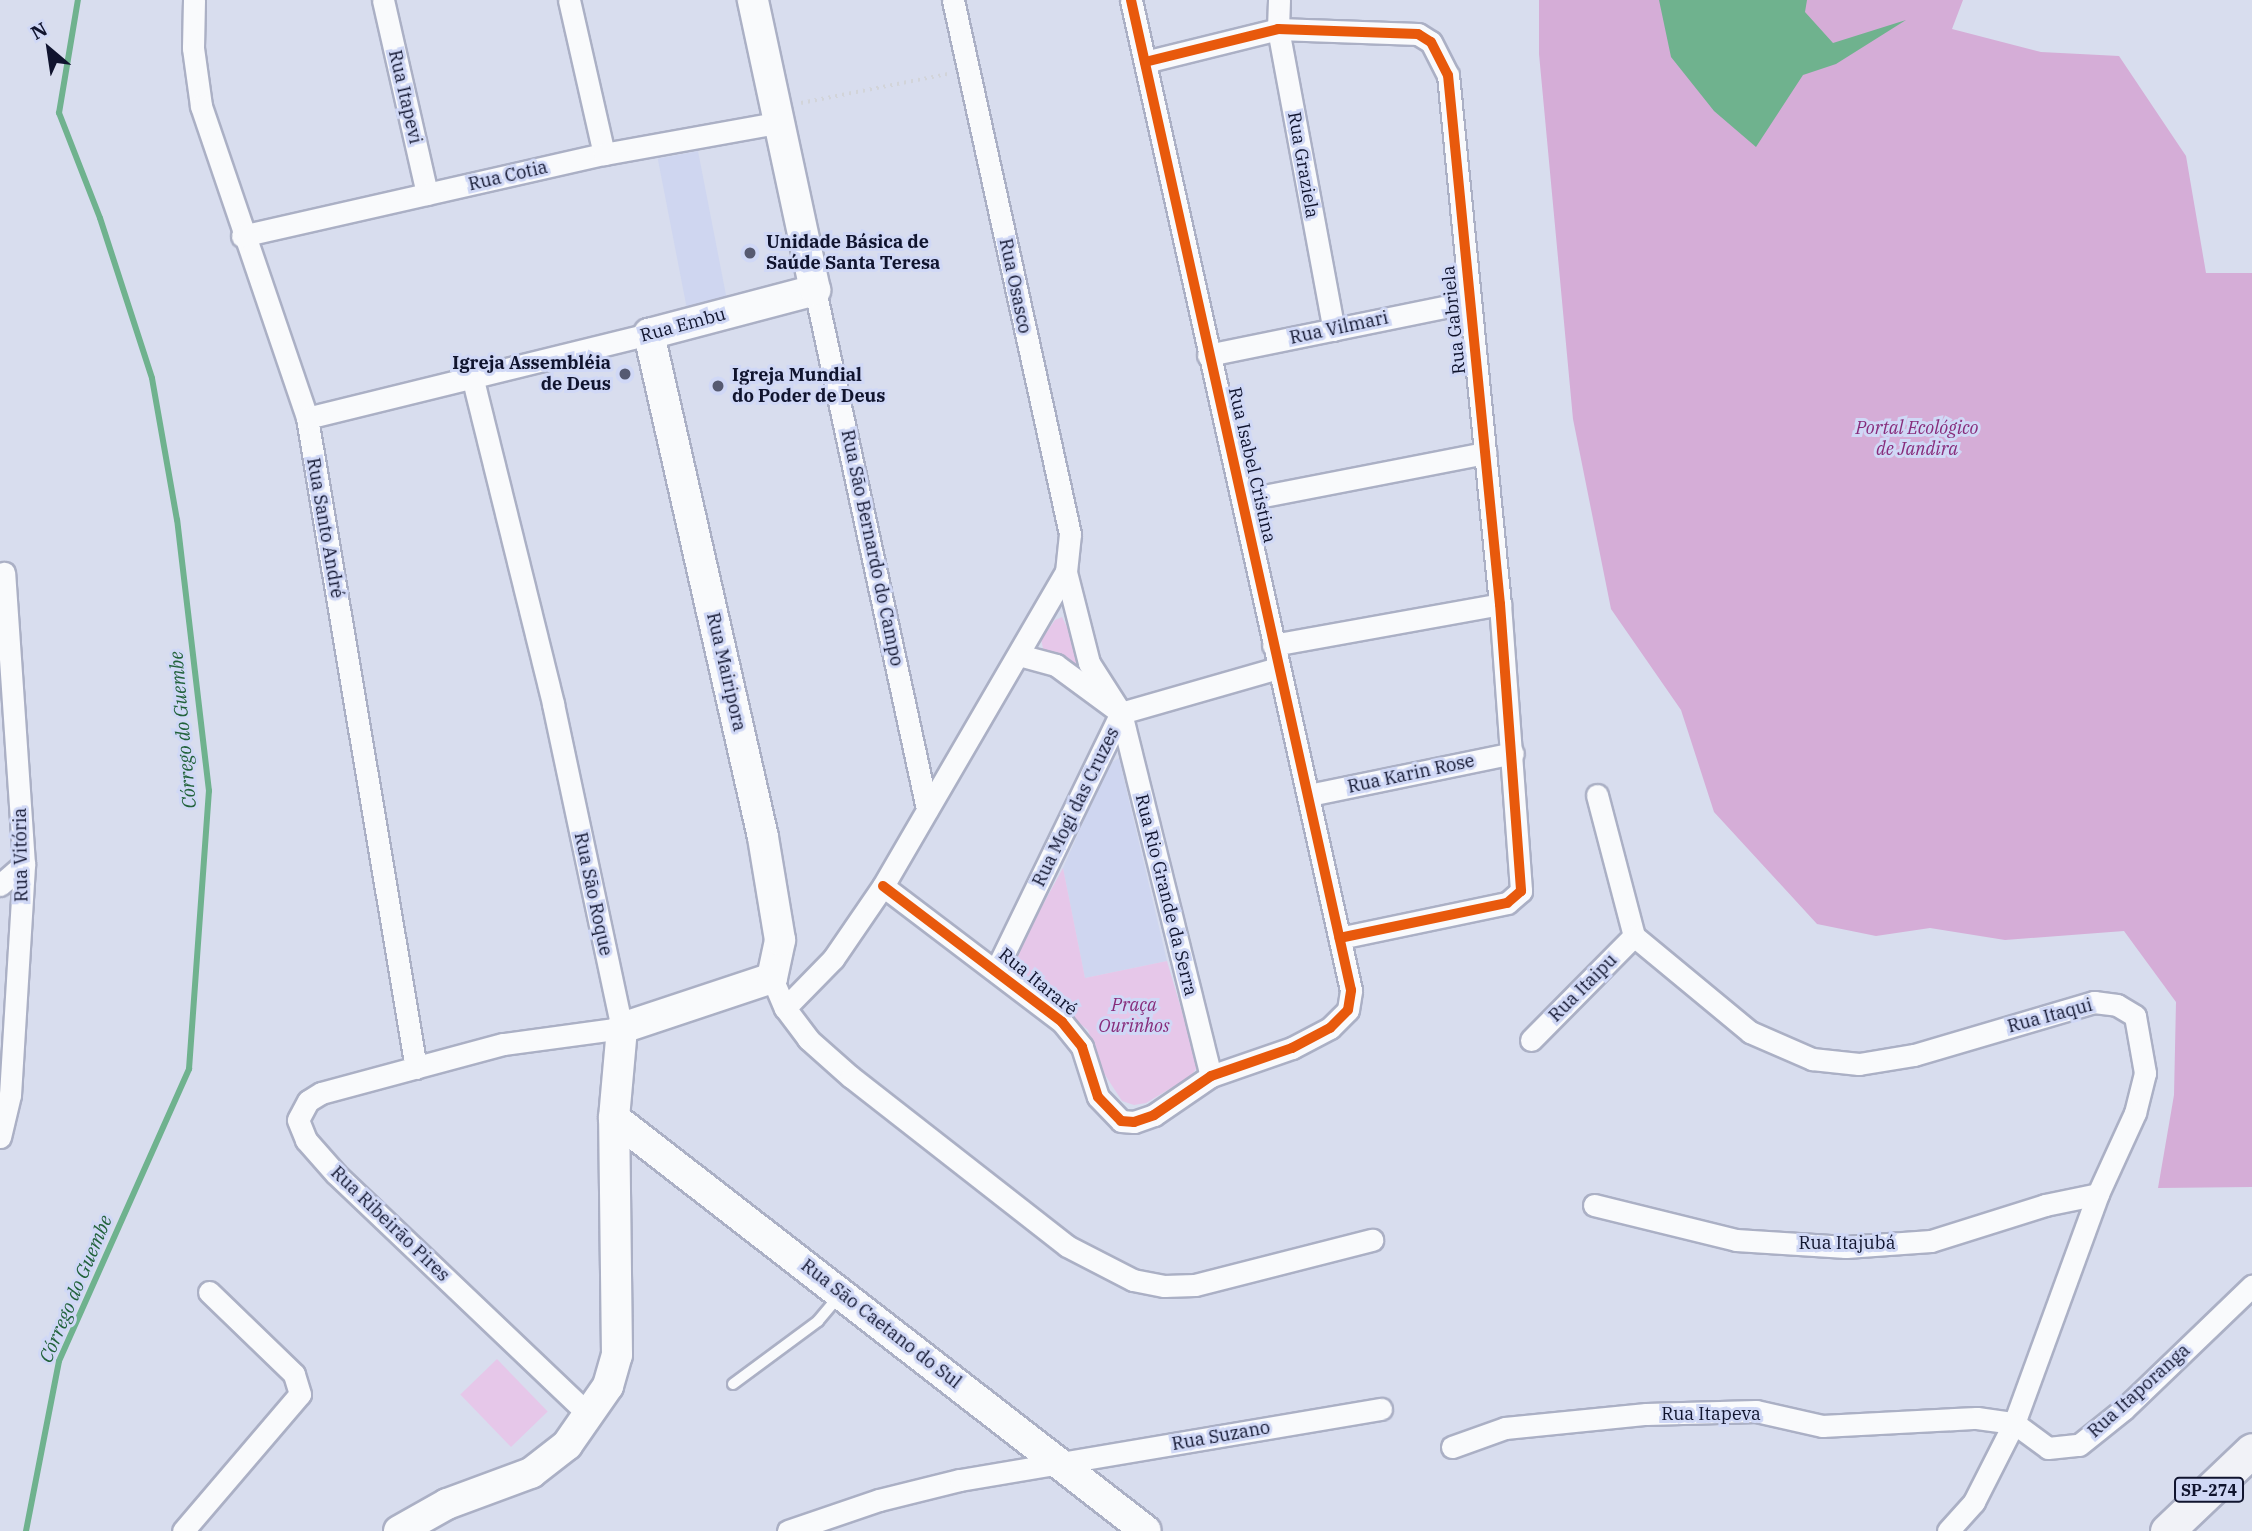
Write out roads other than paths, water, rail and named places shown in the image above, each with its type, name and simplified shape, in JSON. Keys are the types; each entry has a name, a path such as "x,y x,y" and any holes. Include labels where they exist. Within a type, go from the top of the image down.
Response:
{"main road":[{"name":"SP-274","path":"2167,1531 2252,1450"}],"street":[{"name":"Rua Santo André","path":"194,0 193,48 201,106 242,236 307,418 416,1069"},
{"name":"Rua Itapevi","path":"383,0 427,194"},
{"path":"569,0 604,154"},
{"name":"Rua São Bernardo do Campo","path":"753,0 927,808"},
{"name":"Rua Osasco","path":"953,0 1070,534 1066,572 1089,663 1121,713"},
{"name":"Rua Isabel Cristina","path":"1131,0 1351,990 1348,1010 1330,1028 1292,1048 1211,1076"},
{"name":"Rua Graziela","path":"1279,0 1278,29 1334,330"},
{"name":"Rua Gabriela","path":"1145,62 1278,29 1418,34 1441,56 1448,75 1500,604 1521,891 1507,904 1340,938"},
{"name":"Rua Cotia","path":"242,236 776,116"},
{"name":"Rua Embu","path":"307,418 649,334 815,290"},
{"name":"Rua Vilmari","path":"1208,355 1469,302"},
{"name":"Rua Mairipora","path":"649,334 763,837 780,940 772,978"},
{"name":"Rua São Roque","path":"399,1531 447,1504 531,1473 567,1445 608,1386 617,1355 614,1118 622,1028 553,704 472,376"},
{"path":"1243,500 1485,453"},
{"name":"Rua Osasco","path":"785,1008 833,959 883,886 1066,572"},
{"name":"Rua Vitória","path":"0,1136 10,1095 24,864 4,573"},
{"path":"1273,645 1500,604"},
{"name":"Rua Mogi das Cruzes","path":"996,970 1121,713 1056,665 1018,655"},
{"path":"1121,713 1278,668"},
{"name":"Rua Rio Grande da Serra","path":"1121,713 1211,1076"},
{"name":"Rua Karin Rose","path":"1309,795 1513,753"},
{"path":"1597,794 1634,936"},
{"path":"0,884 24,864"},
{"name":"Rua Itararé","path":"883,886 996,970 1076,1036 1098,1097 1121,1121 1134,1122 1154,1115 1211,1076"},
{"name":"Rua Itaipu","path":"1531,1040 1634,936"},
{"name":"Rua Itaqui","path":"1634,936 1750,1032 1812,1059 1859,1064 1914,1055 2094,1002 2117,1004 2135,1016 2145,1073 2135,1113 2098,1194 2014,1423 1974,1502 1948,1531"},
{"path":"622,1028 772,978 785,1008 808,1039 851,1077 1056,1238 1133,1280 1164,1286 1195,1285 1372,1240"},
{"name":"Rua Ribeirão Pires","path":"589,1415 336,1174 300,1129 300,1111 321,1093 503,1044 622,1028"},
{"name":"Rua São Caetano do Sul","path":"614,1118 1146,1531"},
{"name":"Rua Itajubá","path":"1594,1205 1735,1240 1846,1247 1931,1241 2045,1205 2098,1194"},
{"name":"Rua Itaporanga","path":"2014,1423 2048,1448 2079,1446 2124,1409 2252,1286"},
{"path":"183,1531 296,1404 300,1394 293,1374 209,1292"},
{"name":"Rua Suzano","path":"788,1531 879,1500 960,1480 1381,1409"},
{"name":"Rua Itapeva","path":"1452,1447 1505,1428 1646,1415 1756,1411 1822,1426 1977,1418 2014,1423"}],"lane":[{"path":"733,1384 818,1321 842,1293"}],"waterway":[{"name":"Córrego do Guembe","path":"26,1531 59,1361 189,1069 209,791 177,520 152,378 100,218 59,113 78,0"}],"place":[{"name":"Unidade Básica de Saúde Santa Teresa","path":"750,253"},
{"name":"Igreja Assembléia de Deus","path":"625,374"},
{"name":"Igreja Mundial do Poder de Deus","path":"718,386"}],"park label":[{"name":"Portal Ecológico de Jandira","path":"1917,439"},
{"name":"Praça Ourinhos","path":"1134,1016"}]}
